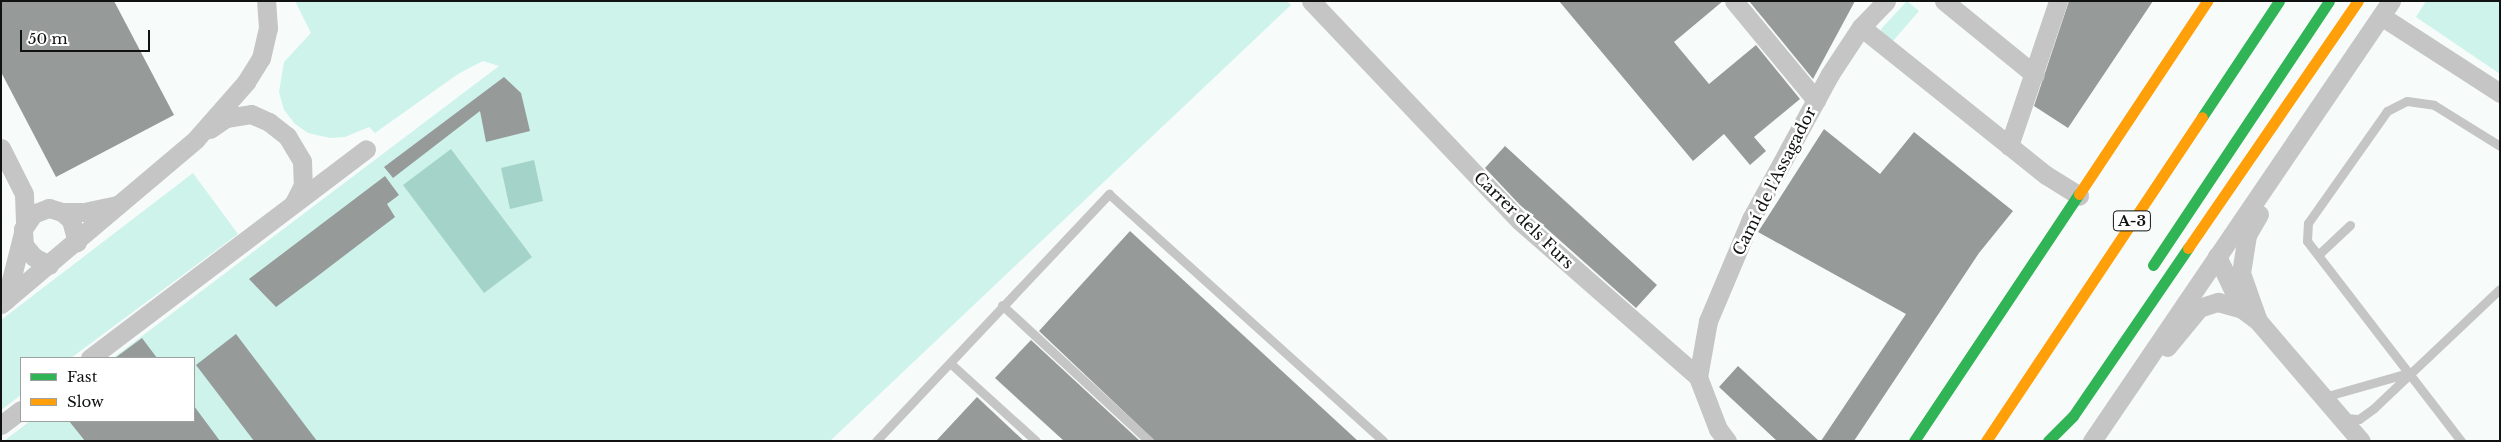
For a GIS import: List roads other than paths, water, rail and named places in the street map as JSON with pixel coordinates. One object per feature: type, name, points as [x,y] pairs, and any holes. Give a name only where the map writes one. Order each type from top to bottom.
[{"type":"main road","points":[[1914,441],[2079,196],[2207,1]]},
{"type":"main road","name":"A-3","points":[[1986,441],[2279,1]]},
{"type":"main road","name":"A-3","points":[[2143,280],[2329,1]]},
{"type":"main road","points":[[2048,441],[2073,416],[2358,1]]},
{"type":"main road","points":[[2040,441],[2052,418]]},
{"type":"street","points":[[196,139],[246,82],[261,58],[268,28],[266,1]]},
{"type":"street","name":"Carrer dels Furs","points":[[1311,1],[1520,221],[1698,377],[1718,429],[1727,441]]},
{"type":"street","points":[[1734,1],[1816,100]]},
{"type":"street","name":"Camí de l'Assagador","points":[[1698,377],[1708,321],[1751,219],[1816,100],[1861,27],[1886,1]]},
{"type":"street","points":[[1944,1],[2035,75]]},
{"type":"street","points":[[2010,146],[2058,1]]},
{"type":"street","points":[[2092,441],[2386,9],[2500,93]]},
{"type":"street","points":[[1861,27],[2010,146],[2079,196]]},
{"type":"street","points":[[2258,322],[2242,273],[2247,235],[2316,112]]},
{"type":"street","points":[[4,302],[122,204],[196,139],[226,118],[251,114],[270,122],[287,136],[302,161],[303,185],[292,206]]},
{"type":"street","points":[[1,148],[24,194],[24,228],[28,252],[49,265]]},
{"type":"street","points":[[91,357],[366,149]]},
{"type":"street","points":[[24,194],[71,220],[77,242]]},
{"type":"street","points":[[4,302],[24,228],[33,214],[56,210],[84,212],[122,204]]},
{"type":"street","points":[[2217,256],[2242,309]]},
{"type":"street","points":[[2125,392],[2177,337],[2199,308],[2218,302],[2242,309],[2258,322],[2361,441]]},
{"type":"street","points":[[1,425],[20,411]]},
{"type":"lane","points":[[2460,441],[2307,241],[2308,223],[2387,112],[2407,102],[2434,104],[2500,146]]},
{"type":"lane","points":[[876,441],[1108,194],[1383,441]]},
{"type":"lane","points":[[2318,255],[2350,225]]},
{"type":"lane","points":[[2341,418],[2358,419],[2366,414],[2500,289]]},
{"type":"lane","points":[[1002,305],[1149,441]]},
{"type":"lane","points":[[950,362],[1036,441]]},
{"type":"lane","points":[[2320,394],[2331,395],[2408,373]]}]
